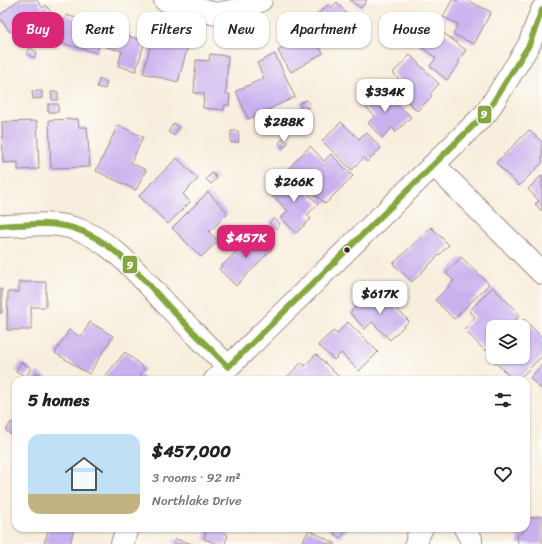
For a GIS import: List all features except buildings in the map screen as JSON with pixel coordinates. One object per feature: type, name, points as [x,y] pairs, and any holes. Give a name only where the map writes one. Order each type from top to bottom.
[{"type":"street","points":[[165,0],[216,14],[246,8],[261,0]]},
{"type":"street","points":[[0,226],[52,224],[73,228],[91,234],[110,248],[207,344],[221,374],[487,112],[529,45],[542,10]]},
{"type":"street","points":[[434,165],[542,273]]},
{"type":"street","points":[[122,544],[126,532]]},
{"type":"street","points":[[416,544],[420,532]]},
{"type":"street","points":[[467,532],[471,539],[471,544]]},
{"type":"transit line","name":"9","points":[[228,367],[487,112],[529,45],[542,10]]},
{"type":"transit line","name":"9","points":[[0,226],[36,224],[64,226],[73,228],[102,241],[126,261],[228,367]]}]
